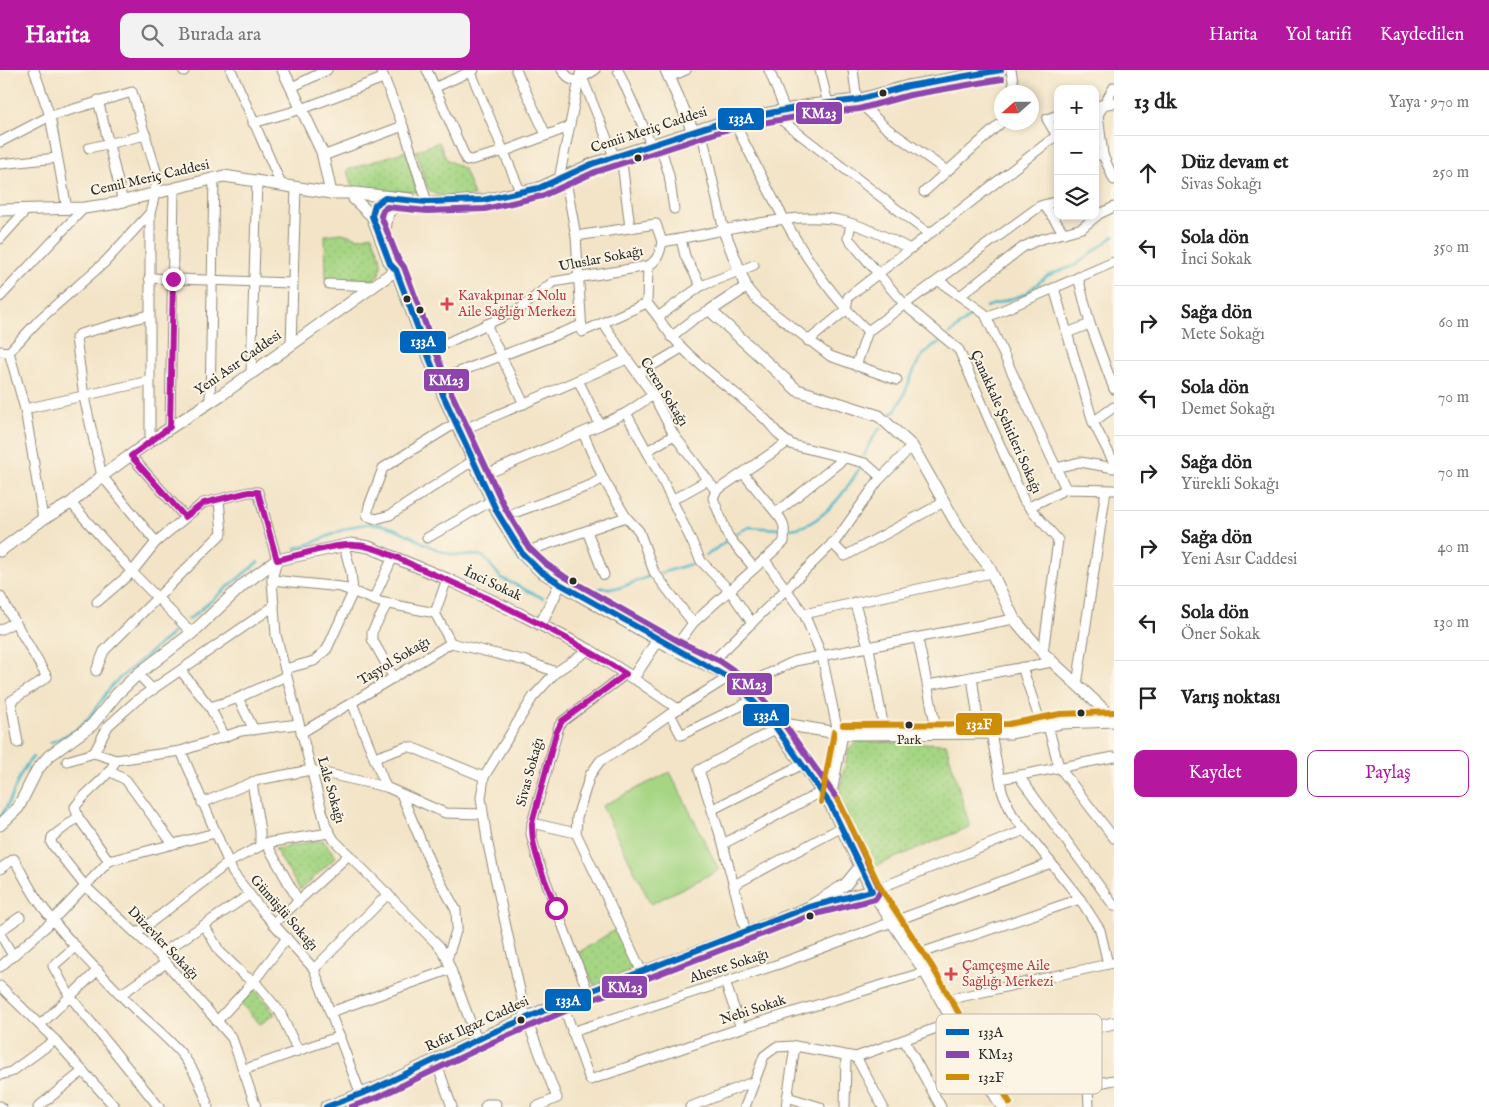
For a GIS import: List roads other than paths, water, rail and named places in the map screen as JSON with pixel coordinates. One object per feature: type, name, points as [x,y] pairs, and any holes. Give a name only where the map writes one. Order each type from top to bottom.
[{"type":"street","points":[[34,70],[50,116],[67,209]]},
{"type":"street","points":[[230,70],[281,184]]},
{"type":"street","points":[[283,70],[323,156],[331,193]]},
{"type":"street","points":[[292,87],[327,70]]},
{"type":"street","points":[[427,70],[467,162],[505,151],[569,127]]},
{"type":"street","points":[[516,70],[546,135]]},
{"type":"street","points":[[562,70],[570,79],[595,70]]},
{"type":"street","points":[[618,70],[669,175],[674,210]]},
{"type":"street","points":[[686,70],[668,74],[697,130],[724,231],[746,287],[758,301],[830,356],[897,380]]},
{"type":"street","points":[[769,70],[785,110]]},
{"type":"street","points":[[820,70],[828,104]]},
{"type":"street","points":[[853,70],[857,100],[885,127],[947,171]]},
{"type":"street","name":"Cemii Meriç Caddesi","points":[[427,202],[484,200],[539,188],[618,155],[733,120],[771,112],[857,100],[908,86],[1001,70]]},
{"type":"street","points":[[1011,70],[1014,85]]},
{"type":"street","points":[[436,87],[472,71],[520,191]]},
{"type":"street","points":[[253,123],[302,109],[382,74],[402,126],[427,202]]},
{"type":"street","points":[[580,76],[569,127],[562,177],[576,236],[582,328]]},
{"type":"street","points":[[580,76],[618,155],[630,228]]},
{"type":"street","points":[[1098,130],[1098,116],[1114,87]]},
{"type":"street","points":[[0,142],[50,116],[98,100],[132,92],[157,174],[155,194],[150,213],[150,441]]},
{"type":"street","points":[[98,100],[123,202]]},
{"type":"street","points":[[771,112],[929,234]]},
{"type":"street","points":[[1054,116],[1047,119],[1054,132]]},
{"type":"street","points":[[733,120],[783,220],[846,310],[868,331]]},
{"type":"street","points":[[323,156],[402,126]]},
{"type":"street","points":[[924,192],[994,129]]},
{"type":"street","points":[[89,148],[146,135]]},
{"type":"street","points":[[808,341],[846,310],[848,297],[1054,139]]},
{"type":"street","points":[[1099,155],[1114,180]]},
{"type":"street","points":[[0,164],[57,158]]},
{"type":"street","name":"Cemil Meriç Caddesi","points":[[0,210],[84,208],[123,202],[214,178],[230,176],[358,197]]},
{"type":"street","points":[[210,402],[214,178]]},
{"type":"street","points":[[251,374],[257,180]]},
{"type":"street","points":[[290,345],[296,187]]},
{"type":"street","points":[[170,427],[174,189]]},
{"type":"street","points":[[358,197],[395,198],[427,202]]},
{"type":"street","points":[[358,197],[374,206],[410,204]]},
{"type":"street","points":[[374,206],[383,198],[395,198]]},
{"type":"street","points":[[384,229],[390,209],[398,205],[427,202]]},
{"type":"street","points":[[856,366],[868,331],[1044,205],[1054,202]]},
{"type":"street","points":[[1044,205],[1064,233]]},
{"type":"street","points":[[374,206],[397,261],[396,270]]},
{"type":"street","points":[[374,206],[390,264],[396,270],[458,427],[482,476],[491,501],[522,553],[540,571],[560,584],[674,649],[729,677],[741,687],[774,725],[830,804],[872,891],[915,955],[949,1014]]},
{"type":"street","points":[[960,296],[1023,248],[1038,240],[1082,228],[1099,214],[1114,207]]},
{"type":"street","points":[[1,296],[84,208]]},
{"type":"street","points":[[0,239],[27,209]]},
{"type":"street","points":[[43,519],[25,409],[5,352],[105,262],[150,213]]},
{"type":"street","name":"Uluslar Sokağı","points":[[427,352],[520,309],[553,282],[648,266],[659,255],[662,242],[783,220],[812,218],[852,224],[879,233],[910,249]]},
{"type":"street","points":[[576,236],[656,224],[662,242]]},
{"type":"street","name":"Çanakkale Şehitleri Sokağı","points":[[852,224],[848,238],[877,274],[905,305],[959,350],[1024,501],[1058,540],[1043,653]]},
{"type":"street","points":[[681,239],[685,256],[701,286]]},
{"type":"street","points":[[986,317],[1114,262]]},
{"type":"street","points":[[658,317],[701,286],[754,265]]},
{"type":"street","points":[[648,266],[647,303],[671,337],[766,419],[783,440],[865,463],[881,478]]},
{"type":"street","name":"Yeni Asır Caddesi","points":[[0,549],[43,519],[72,503],[102,476],[150,441],[251,374],[396,270]]},
{"type":"street","points":[[1078,277],[1090,324],[1114,389]]},
{"type":"street","points":[[149,278],[292,283]]},
{"type":"street","points":[[940,281],[986,317],[1066,489]]},
{"type":"street","points":[[328,284],[372,286]]},
{"type":"street","points":[[671,337],[694,319],[746,287]]},
{"type":"street","points":[[1054,288],[1092,422],[1114,463]]},
{"type":"street","points":[[438,380],[502,354],[603,323],[647,303]]},
{"type":"street","points":[[711,310],[797,390],[879,416],[912,446],[944,502],[992,573],[1014,619],[1043,653],[1114,720]]},
{"type":"street","points":[[149,316],[78,335],[76,342],[84,398],[102,476],[156,542]]},
{"type":"street","points":[[603,323],[628,359]]},
{"type":"street","points":[[486,324],[502,354],[524,404]]},
{"type":"street","points":[[1067,333],[1090,324]]},
{"type":"street","points":[[638,374],[682,348]]},
{"type":"street","name":"Ceren Sokağı","points":[[474,460],[390,515],[376,519],[367,516],[383,468],[458,427],[524,404],[628,359],[652,395],[674,435],[716,491]]},
{"type":"street","points":[[578,380],[600,426]]},
{"type":"street","points":[[25,409],[84,398],[149,381]]},
{"type":"street","points":[[482,476],[600,426],[626,413],[652,395]]},
{"type":"street","points":[[1092,422],[1114,407]]},
{"type":"street","points":[[626,413],[702,561],[730,592],[752,623]]},
{"type":"street","points":[[583,433],[603,478],[626,517],[639,531],[654,572],[693,623]]},
{"type":"street","points":[[647,451],[674,435]]},
{"type":"street","points":[[754,568],[728,536],[713,498],[716,491],[788,442]]},
{"type":"street","points":[[709,666],[832,543],[881,478],[912,446]]},
{"type":"street","points":[[131,456],[185,517]]},
{"type":"street","points":[[776,513],[845,458]]},
{"type":"street","points":[[1056,468],[1080,462],[1114,468]]},
{"type":"street","points":[[674,649],[693,623],[784,542],[785,529],[782,518],[742,474]]},
{"type":"street","points":[[500,518],[591,485],[603,478]]},
{"type":"street","points":[[672,500],[708,480]]},
{"type":"street","points":[[1029,507],[1066,489],[1110,490],[1078,685]]},
{"type":"street","points":[[0,825],[18,808],[37,770],[49,756],[92,725],[117,694],[138,674],[192,633],[244,584],[277,560],[258,492],[249,492],[204,503],[156,542],[132,572],[97,602]]},
{"type":"street","points":[[96,671],[104,650],[222,533],[219,500]]},
{"type":"street","points":[[427,538],[491,501]]},
{"type":"street","points":[[832,543],[846,556],[944,502]]},
{"type":"street","points":[[72,503],[132,572],[192,633]]},
{"type":"street","points":[[522,553],[626,517]]},
{"type":"street","points":[[587,531],[604,575]]},
{"type":"street","points":[[210,707],[238,698],[286,672],[314,661],[327,649],[353,592],[351,572],[344,546]]},
{"type":"street","name":"İnci Sokak","points":[[277,560],[344,546],[363,546],[393,557],[447,579],[541,624],[589,650],[630,676],[674,711]]},
{"type":"street","points":[[373,600],[393,557]]},
{"type":"street","points":[[764,559],[804,614],[822,656],[840,734],[830,804]]},
{"type":"street","name":"Lale Sokağı","points":[[277,560],[272,580],[276,636],[329,833],[440,946],[451,969],[477,1040]]},
{"type":"street","points":[[804,614],[992,573]]},
{"type":"street","points":[[447,579],[435,613],[451,643]]},
{"type":"street","points":[[272,580],[328,585],[387,604],[435,613]]},
{"type":"street","points":[[541,624],[560,584]]},
{"type":"street","points":[[0,596],[47,677],[11,701],[18,743]]},
{"type":"street","points":[[854,602],[869,648],[885,734]]},
{"type":"street","points":[[387,604],[372,632],[372,639],[394,678]]},
{"type":"street","points":[[94,753],[108,726],[137,700],[181,672],[274,606]]},
{"type":"street","points":[[741,687],[795,661],[918,639],[1014,619]]},
{"type":"street","points":[[0,630],[15,622]]},
{"type":"street","points":[[918,639],[937,733]]},
{"type":"street","name":"Sivas Sokağı","points":[[588,992],[537,858],[531,834],[532,823],[562,721],[630,676],[658,640]]},
{"type":"street","name":"Taşyol Sokağı","points":[[300,729],[352,703],[451,643],[526,661],[556,672]]},
{"type":"street","points":[[535,1106],[557,1098],[526,1018],[481,798],[484,777],[533,698],[556,672],[589,650]]},
{"type":"street","points":[[928,685],[1052,662]]},
{"type":"street","points":[[1022,667],[1059,767],[1114,838]]},
{"type":"street","points":[[181,672],[210,707],[225,737]]},
{"type":"street","points":[[138,674],[153,690]]},
{"type":"street","points":[[942,1001],[1111,964],[1100,930],[1080,899],[1012,814],[986,733],[972,676]]},
{"type":"street","points":[[642,972],[576,833],[577,817],[595,766],[674,711],[729,677]]},
{"type":"street","points":[[238,698],[254,730]]},
{"type":"street","points":[[674,711],[681,735],[753,700]]},
{"type":"street","points":[[352,703],[386,788]]},
{"type":"street","points":[[746,933],[713,809],[699,770],[774,725],[840,734],[1010,733],[1061,723],[1114,720]]},
{"type":"street","points":[[67,761],[94,753],[116,760],[181,751],[254,730],[300,729]]},
{"type":"street","points":[[374,758],[411,747],[484,777]]},
{"type":"street","name":"Gümüşlü Sokağı","points":[[181,751],[232,874],[273,924],[314,968],[361,1094]]},
{"type":"street","points":[[1000,779],[1114,757]]},
{"type":"street","points":[[109,861],[78,817],[75,807],[81,798],[111,772],[116,760]]},
{"type":"street","points":[[713,809],[803,764]]},
{"type":"street","points":[[202,803],[252,782],[311,770],[386,788],[445,813],[483,814]]},
{"type":"street","points":[[111,772],[126,780],[173,844]]},
{"type":"street","points":[[1018,775],[1114,906]]},
{"type":"street","points":[[252,782],[263,845],[298,900]]},
{"type":"street","points":[[723,844],[821,792]]},
{"type":"street","points":[[402,796],[431,865],[456,910],[457,928],[447,959]]},
{"type":"street","name":"Düzevler Sokağı","points":[[78,817],[52,837],[51,843],[85,886],[166,963],[232,1038],[256,1107]]},
{"type":"street","points":[[532,823],[576,833]]},
{"type":"street","points":[[734,885],[842,827]]},
{"type":"street","points":[[872,891],[1025,830]]},
{"type":"street","points":[[0,967],[12,954],[52,920],[109,861],[215,833]]},
{"type":"street","points":[[136,934],[228,863],[263,845],[329,833]]},
{"type":"street","points":[[273,924],[349,855]]},
{"type":"street","points":[[0,869],[14,859],[52,920],[120,995],[180,1050],[202,1083],[208,1107]]},
{"type":"street","name":"Aheste Sokağı","points":[[572,1032],[725,982],[893,923],[1051,863]]},
{"type":"street","name":"Rıfat Ilgaz Caddesi","points":[[809,907],[846,884],[860,867]]},
{"type":"street","name":"Rıfat Ilgaz Caddesi","points":[[326,1107],[361,1094],[562,1002],[746,933],[809,907],[872,891]]},
{"type":"street","points":[[314,968],[388,894]]},
{"type":"street","points":[[159,956],[249,895]]},
{"type":"street","points":[[915,955],[1080,899]]},
{"type":"street","points":[[12,954],[0,933],[20,916]]},
{"type":"street","points":[[204,925],[220,952],[245,976],[254,981],[280,1012],[298,1051]]},
{"type":"street","points":[[217,1021],[254,981],[287,938]]},
{"type":"street","points":[[76,946],[53,966],[69,995],[159,1107]]},
{"type":"street","points":[[120,995],[166,963]]},
{"type":"street","points":[[331,1012],[451,969]]},
{"type":"street","points":[[40,1025],[69,995],[98,970]]},
{"type":"street","name":"Nebi Sokak","points":[[572,1032],[590,1080],[741,1028],[925,972]]},
{"type":"street","points":[[725,982],[741,1028]]},
{"type":"street","points":[[0,986],[55,1040],[112,1106]]},
{"type":"street","points":[[562,1002],[572,1032]]},
{"type":"street","points":[[744,1107],[768,1050],[784,1045],[856,1057],[936,1028]]},
{"type":"street","points":[[243,1070],[340,1036]]},
{"type":"street","points":[[0,1075],[11,1072],[55,1040]]},
{"type":"street","points":[[904,1040],[941,1107]]},
{"type":"street","points":[[786,1107],[795,1046]]},
{"type":"street","points":[[844,1107],[846,1056]]},
{"type":"street","points":[[856,1057],[883,1107]]},
{"type":"street","points":[[435,1059],[451,1107]]},
{"type":"street","points":[[38,1107],[83,1071]]},
{"type":"street","points":[[690,1107],[755,1081]]},
{"type":"street","points":[[995,1094],[1002,1107]]},
{"type":"street","points":[[1088,1094],[1089,1107]]},
{"type":"street","points":[[787,1097],[820,1107]]},
{"type":"street","points":[[485,1107],[487,1104],[496,1104]]},
{"type":"waterway","points":[[986,307],[1025,294],[1047,276],[1076,265],[1114,236]]},
{"type":"waterway","points":[[950,334],[974,313]]},
{"type":"waterway","points":[[890,417],[898,407],[912,374],[923,355],[943,341]]},
{"type":"waterway","points":[[864,456],[870,442],[881,427]]},
{"type":"waterway","points":[[791,529],[813,521],[832,506],[860,467]]},
{"type":"waterway","points":[[296,548],[350,527],[379,524],[400,531],[440,551],[450,554],[484,557],[501,578],[543,598]]},
{"type":"waterway","points":[[735,534],[749,527],[779,529]]},
{"type":"waterway","points":[[706,556],[726,541]]},
{"type":"waterway","points":[[188,620],[258,562]]},
{"type":"waterway","points":[[661,573],[698,562]]},
{"type":"waterway","points":[[593,591],[602,588],[619,588],[650,576]]},
{"type":"waterway","points":[[50,743],[76,730],[87,720],[113,684],[174,632]]},
{"type":"waterway","points":[[0,818],[23,771],[33,757]]},
{"type":"place","name":"Kavakpınar 2 Nolu Aile Sağlığı Merkezi","points":[[447,304]]},
{"type":"place","name":"Park","points":[[909,725]]},
{"type":"place","name":"Çamçeşme Aile Sağlığı Merkezi","points":[[951,974]]}]
